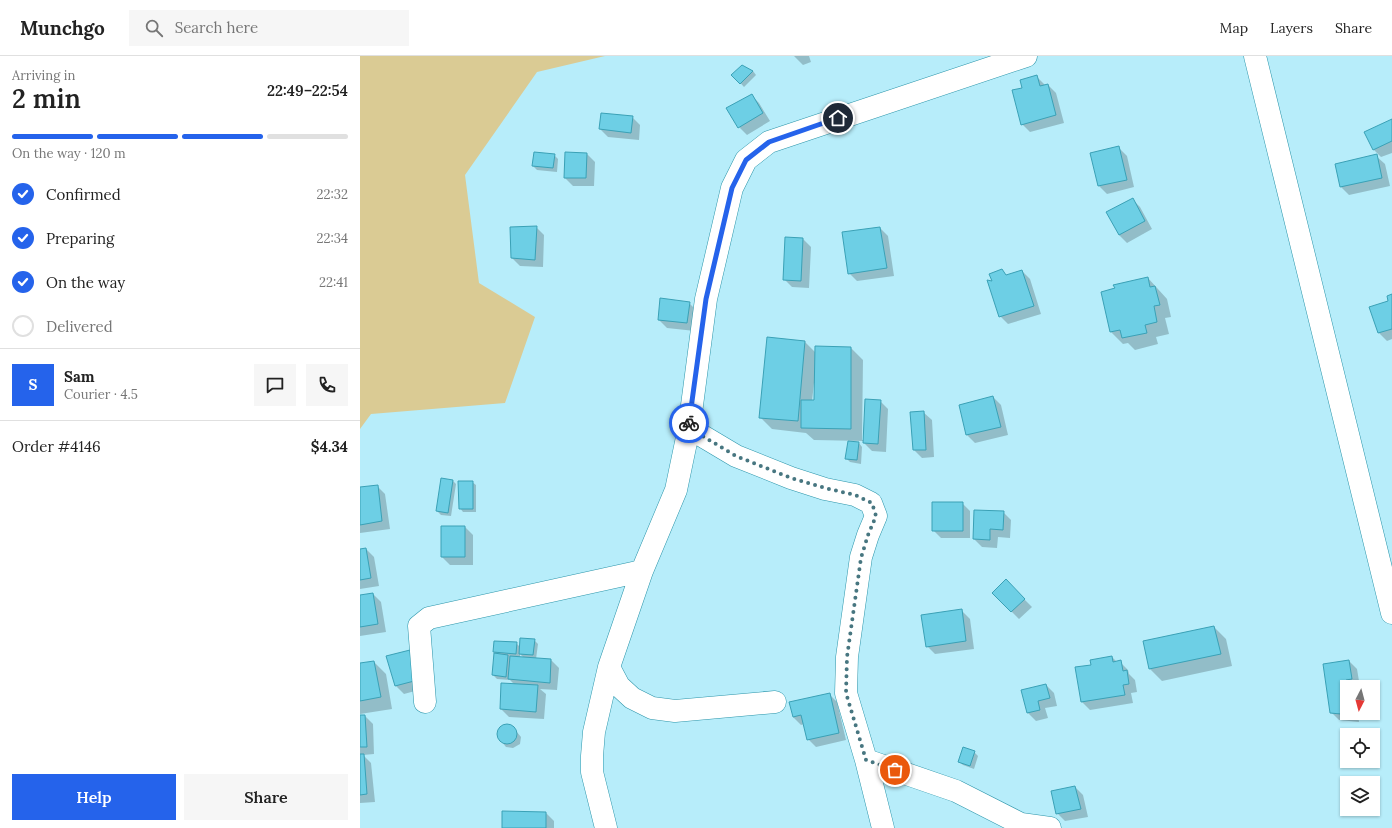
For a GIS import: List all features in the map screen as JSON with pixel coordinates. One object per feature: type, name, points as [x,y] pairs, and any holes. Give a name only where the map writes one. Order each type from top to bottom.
[{"type":"street","points":[[606,828],[592,772],[594,732],[609,667],[642,571],[676,490],[689,428],[706,299],[732,188],[746,160],[769,142],[1026,56]]},
{"type":"street","points":[[1255,56],[1392,613]]},
{"type":"street","points":[[689,428],[743,459],[791,478],[855,495],[872,503],[876,516],[861,558],[847,657],[846,693],[866,760],[883,828]]},
{"type":"street","points":[[425,702],[419,626],[429,618],[642,571]]},
{"type":"street","points":[[609,667],[619,686],[632,698],[652,708],[675,711],[775,702]]},
{"type":"street","points":[[866,760],[956,791],[1021,824],[1050,828]]},
{"type":"shaded area","points":[[360,56],[605,56],[537,72],[465,175],[479,283],[535,317],[505,403],[371,414],[360,429]]},
{"type":"building","points":[[742,65],[753,71],[740,84],[731,75]]},
{"type":"building","points":[[1037,75],[1040,86],[1048,84],[1056,115],[1021,125],[1012,90],[1022,88],[1020,80]]},
{"type":"building","points":[[752,94],[763,113],[738,128],[726,108]]},
{"type":"building","points":[[601,113],[633,116],[631,133],[599,129]]},
{"type":"building","points":[[1392,119],[1392,141],[1373,150],[1364,132]]},
{"type":"building","points":[[1119,146],[1127,180],[1098,186],[1090,153]]},
{"type":"building","points":[[534,152],[555,154],[553,168],[532,166]]},
{"type":"building","points":[[565,152],[587,153],[586,178],[564,178]]},
{"type":"building","points":[[1377,154],[1382,178],[1340,187],[1335,164]]},
{"type":"building","points":[[1133,198],[1145,221],[1119,235],[1106,212]]},
{"type":"building","points":[[537,226],[535,260],[511,258],[510,227]]},
{"type":"building","points":[[880,227],[887,268],[848,274],[842,232]]},
{"type":"building","points":[[785,237],[803,238],[801,281],[783,280]]},
{"type":"building","points":[[1002,269],[1006,275],[1022,270],[1034,306],[999,317],[987,280],[992,281],[989,274]]},
{"type":"building","points":[[1148,277],[1150,287],[1155,286],[1160,305],[1154,306],[1157,322],[1145,325],[1147,333],[1122,338],[1120,330],[1110,332],[1101,292],[1115,288],[1113,285]]},
{"type":"building","points":[[1392,294],[1392,329],[1378,333],[1369,307],[1388,301],[1387,296]]},
{"type":"building","points":[[660,298],[690,302],[687,323],[658,320]]},
{"type":"building","points":[[767,337],[805,341],[798,421],[759,418]]},
{"type":"building","points":[[815,346],[851,347],[851,429],[801,428],[801,400],[814,400]]},
{"type":"building","points":[[993,396],[1001,427],[966,435],[959,405]]},
{"type":"building","points":[[865,399],[881,400],[878,444],[863,443]]},
{"type":"building","points":[[924,411],[926,450],[913,450],[910,412]]},
{"type":"building","points":[[848,441],[859,442],[857,460],[845,459]]},
{"type":"building","points":[[441,478],[453,480],[448,513],[436,511]]},
{"type":"building","points":[[458,481],[473,481],[473,509],[459,509]]},
{"type":"building","points":[[378,485],[382,521],[360,525],[360,487]]},
{"type":"building","points":[[932,502],[963,502],[963,531],[932,531]]},
{"type":"building","points":[[974,510],[1004,511],[1003,530],[990,529],[990,540],[973,539]]},
{"type":"building","points":[[441,526],[465,526],[465,557],[441,557]]},
{"type":"building","points":[[366,548],[371,578],[360,580],[360,549]]},
{"type":"building","points":[[1006,579],[1025,599],[1011,612],[992,593]]},
{"type":"building","points":[[373,593],[378,624],[360,627],[360,595]]},
{"type":"building","points":[[962,609],[966,641],[926,647],[921,615]]},
{"type":"building","points":[[1214,626],[1221,654],[1149,669],[1143,641]]},
{"type":"building","points":[[520,638],[535,639],[533,655],[519,654]]},
{"type":"building","points":[[494,641],[517,642],[516,654],[493,652]]},
{"type":"building","points":[[410,650],[418,680],[395,686],[386,656]]},
{"type":"building","points":[[494,653],[508,655],[506,677],[492,675]]},
{"type":"building","points":[[510,656],[551,659],[550,683],[508,679]]},
{"type":"building","points":[[1112,656],[1113,662],[1121,660],[1123,671],[1127,670],[1129,684],[1123,685],[1125,695],[1081,702],[1075,667],[1091,665],[1090,660]]},
{"type":"building","points":[[1349,660],[1352,679],[1340,680],[1340,714],[1330,713],[1323,664]]},
{"type":"building","points":[[374,661],[381,697],[360,701],[360,663]]},
{"type":"building","points":[[501,683],[538,685],[536,712],[500,709]]},
{"type":"building","points":[[1046,684],[1050,698],[1038,701],[1040,710],[1027,713],[1021,690]]},
{"type":"building","points":[[830,693],[839,733],[807,740],[801,715],[793,717],[789,702]]},
{"type":"building","points":[[360,715],[365,715],[367,747],[360,747]]},
{"type":"building","points":[[507,724],[514,727],[517,734],[514,741],[507,744],[500,741],[497,734],[500,727]]},
{"type":"building","points":[[963,747],[975,751],[970,766],[958,762]]},
{"type":"building","points":[[360,754],[364,754],[367,794],[360,795]]},
{"type":"building","points":[[1075,786],[1081,809],[1056,814],[1051,791]]},
{"type":"building","points":[[502,811],[546,812],[546,828],[502,828]]},
{"type":"way so far","points":[[689,423],[689,428],[736,456],[791,478],[855,495],[872,503],[876,516],[861,558],[847,657],[846,693],[866,760],[895,770]]},
{"type":"route","points":[[689,423],[706,299],[732,188],[746,160],[769,142],[838,118]]}]
